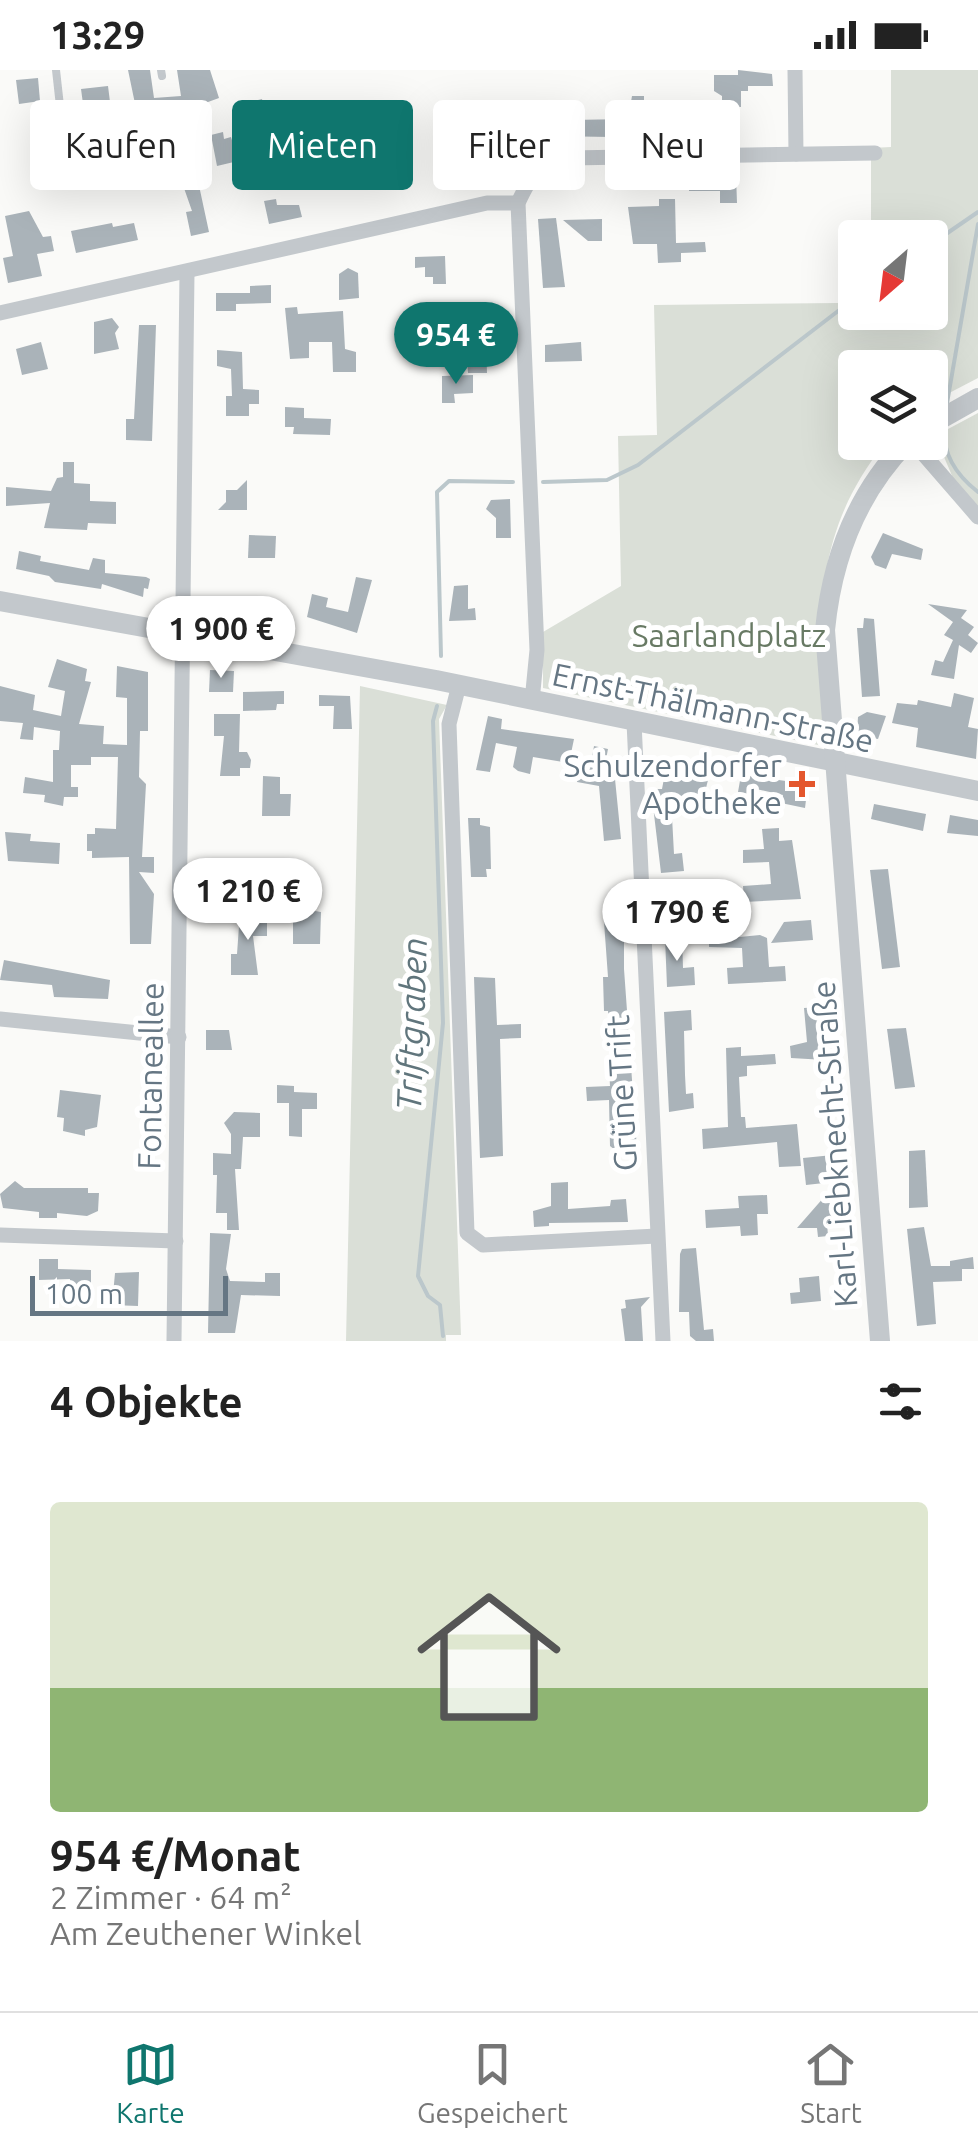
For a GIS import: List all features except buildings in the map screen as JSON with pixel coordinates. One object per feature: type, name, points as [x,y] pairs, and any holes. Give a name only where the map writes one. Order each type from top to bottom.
[{"type":"street","points":[[795,70],[796,154]]},
{"type":"street","points":[[532,701],[536,650],[518,203],[532,175],[554,160],[874,153]]},
{"type":"street","points":[[0,313],[486,203],[518,203]]},
{"type":"street","name":"Fontaneallee","points":[[174,1341],[187,272]]},
{"type":"street","points":[[948,415],[970,402]]},
{"type":"street","name":"Karl-Liebknecht-Straße","points":[[880,1341],[825,630],[836,566],[862,502],[896,460]]},
{"type":"street","points":[[926,460],[978,517]]},
{"type":"street","name":"Ernst-Thälmann-Straße","points":[[0,601],[436,680],[978,791]]},
{"type":"street","points":[[459,685],[449,724],[468,1233],[483,1245],[657,1236]]},
{"type":"street","name":"Grüne Trift","points":[[634,722],[663,1341]]},
{"type":"street","points":[[0,1019],[179,1037]]},
{"type":"street","points":[[0,1236],[176,1240]]},
{"type":"lane","points":[[56,70],[59,100]]},
{"type":"green space","name":"Saarlandplatz","points":[[891,70],[978,70],[978,378],[948,394],[948,350],[838,350],[838,460],[873,460],[842,515],[830,551],[824,588],[821,625],[828,747],[543,688],[543,632],[621,586],[618,436],[657,435],[654,305],[838,303],[838,330],[948,330],[948,220],[871,220],[871,148],[891,147]]},
{"type":"green space","points":[[978,413],[978,507],[953,478],[945,460],[948,429]]},
{"type":"green space","points":[[360,686],[447,705],[439,719],[461,1335],[446,1335],[446,1341],[346,1341]]},
{"type":"waterway","name":"Triftgraben","points":[[948,233],[978,212]]},
{"type":"waterway","points":[[948,397],[978,224]]},
{"type":"waterway","name":"Triftgraben","points":[[543,482],[607,480],[638,465],[838,311]]},
{"type":"waterway","points":[[948,452],[963,478],[978,492]]},
{"type":"waterway","name":"Triftgraben","points":[[441,656],[437,492],[449,481],[513,482]]},
{"type":"waterway","name":"Triftgraben","points":[[437,706],[433,721],[443,1023],[418,1276],[428,1296],[440,1305],[443,1336]]},
{"type":"place","name":"Schulzendorfer Apotheke","points":[[802,784]]}]
